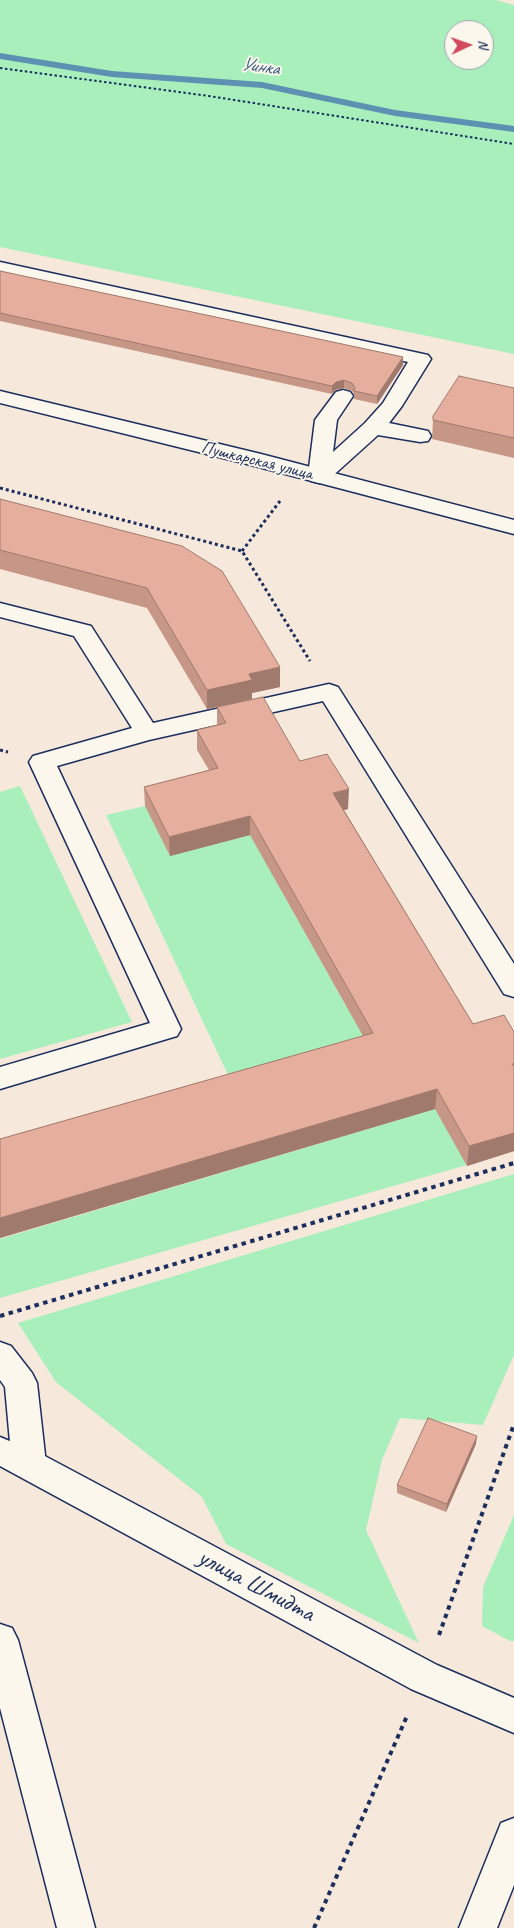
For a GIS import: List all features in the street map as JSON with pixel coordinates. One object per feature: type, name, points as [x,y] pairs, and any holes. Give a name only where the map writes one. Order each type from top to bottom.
[{"type":"street","points":[[0,268],[421,359],[391,406],[372,428],[319,476]]},
{"type":"street","points":[[319,476],[326,420],[343,396]]},
{"type":"street","name":"Пушкарская улица","points":[[0,397],[319,476],[514,527]]},
{"type":"street","points":[[372,428],[388,429],[420,436]]},
{"type":"street","points":[[0,610],[83,631],[147,732]]},
{"type":"street","points":[[0,1078],[167,1029],[42,762],[147,732],[329,692],[514,987]]},
{"type":"street","points":[[0,1355],[21,1383],[14,1457]]},
{"type":"street","name":"улица Шмидта","points":[[14,1457],[424,1677],[514,1716]]},
{"type":"street","points":[[0,1640],[76,1928]]},
{"type":"street","points":[[478,1928],[514,1836]]},
{"type":"path","points":[[0,68],[209,96],[514,144]]},
{"type":"path","points":[[0,488],[242,551],[329,692]]},
{"type":"path","points":[[242,551],[280,502]]},
{"type":"path","points":[[0,1316],[514,1163]]},
{"type":"green space","points":[[0,0],[496,0],[514,5],[514,354],[0,247]]},
{"type":"green space","points":[[20,786],[132,1022],[0,1059],[0,792]]},
{"type":"green space","points":[[145,806],[263,832],[276,881],[346,1006],[381,1050],[236,1092],[106,815]]},
{"type":"green space","points":[[435,1109],[467,1165],[0,1298],[0,1239]]},
{"type":"green space","points":[[514,1174],[514,1355],[483,1425],[400,1418],[382,1460],[366,1530],[419,1643],[226,1544],[202,1497],[56,1382],[18,1323]]},
{"type":"green space","points":[[514,1515],[514,1641],[510,1641],[482,1626],[483,1587]]},
{"type":"building","points":[[0,271],[403,357],[377,396],[354,391],[355,388],[352,383],[344,380],[336,382],[332,386],[0,313]]},
{"type":"building","points":[[459,376],[514,388],[514,438],[433,420],[433,416]]},
{"type":"building","points":[[0,499],[182,546],[222,571],[280,667],[249,674],[252,680],[207,690],[147,588],[0,550]]},
{"type":"building","points":[[263,697],[300,761],[327,754],[349,789],[333,793],[473,1024],[504,1015],[514,1032],[514,1064],[512,1064],[514,1067],[514,1133],[469,1146],[437,1089],[0,1218],[0,1139],[373,1033],[250,816],[169,837],[144,787],[218,768],[197,730],[226,723],[217,707]]},
{"type":"building","points":[[428,1418],[477,1436],[447,1504],[397,1485]]},
{"type":"waterway","name":"Уинка","points":[[0,56],[112,74],[262,85],[395,113],[514,129]]}]
